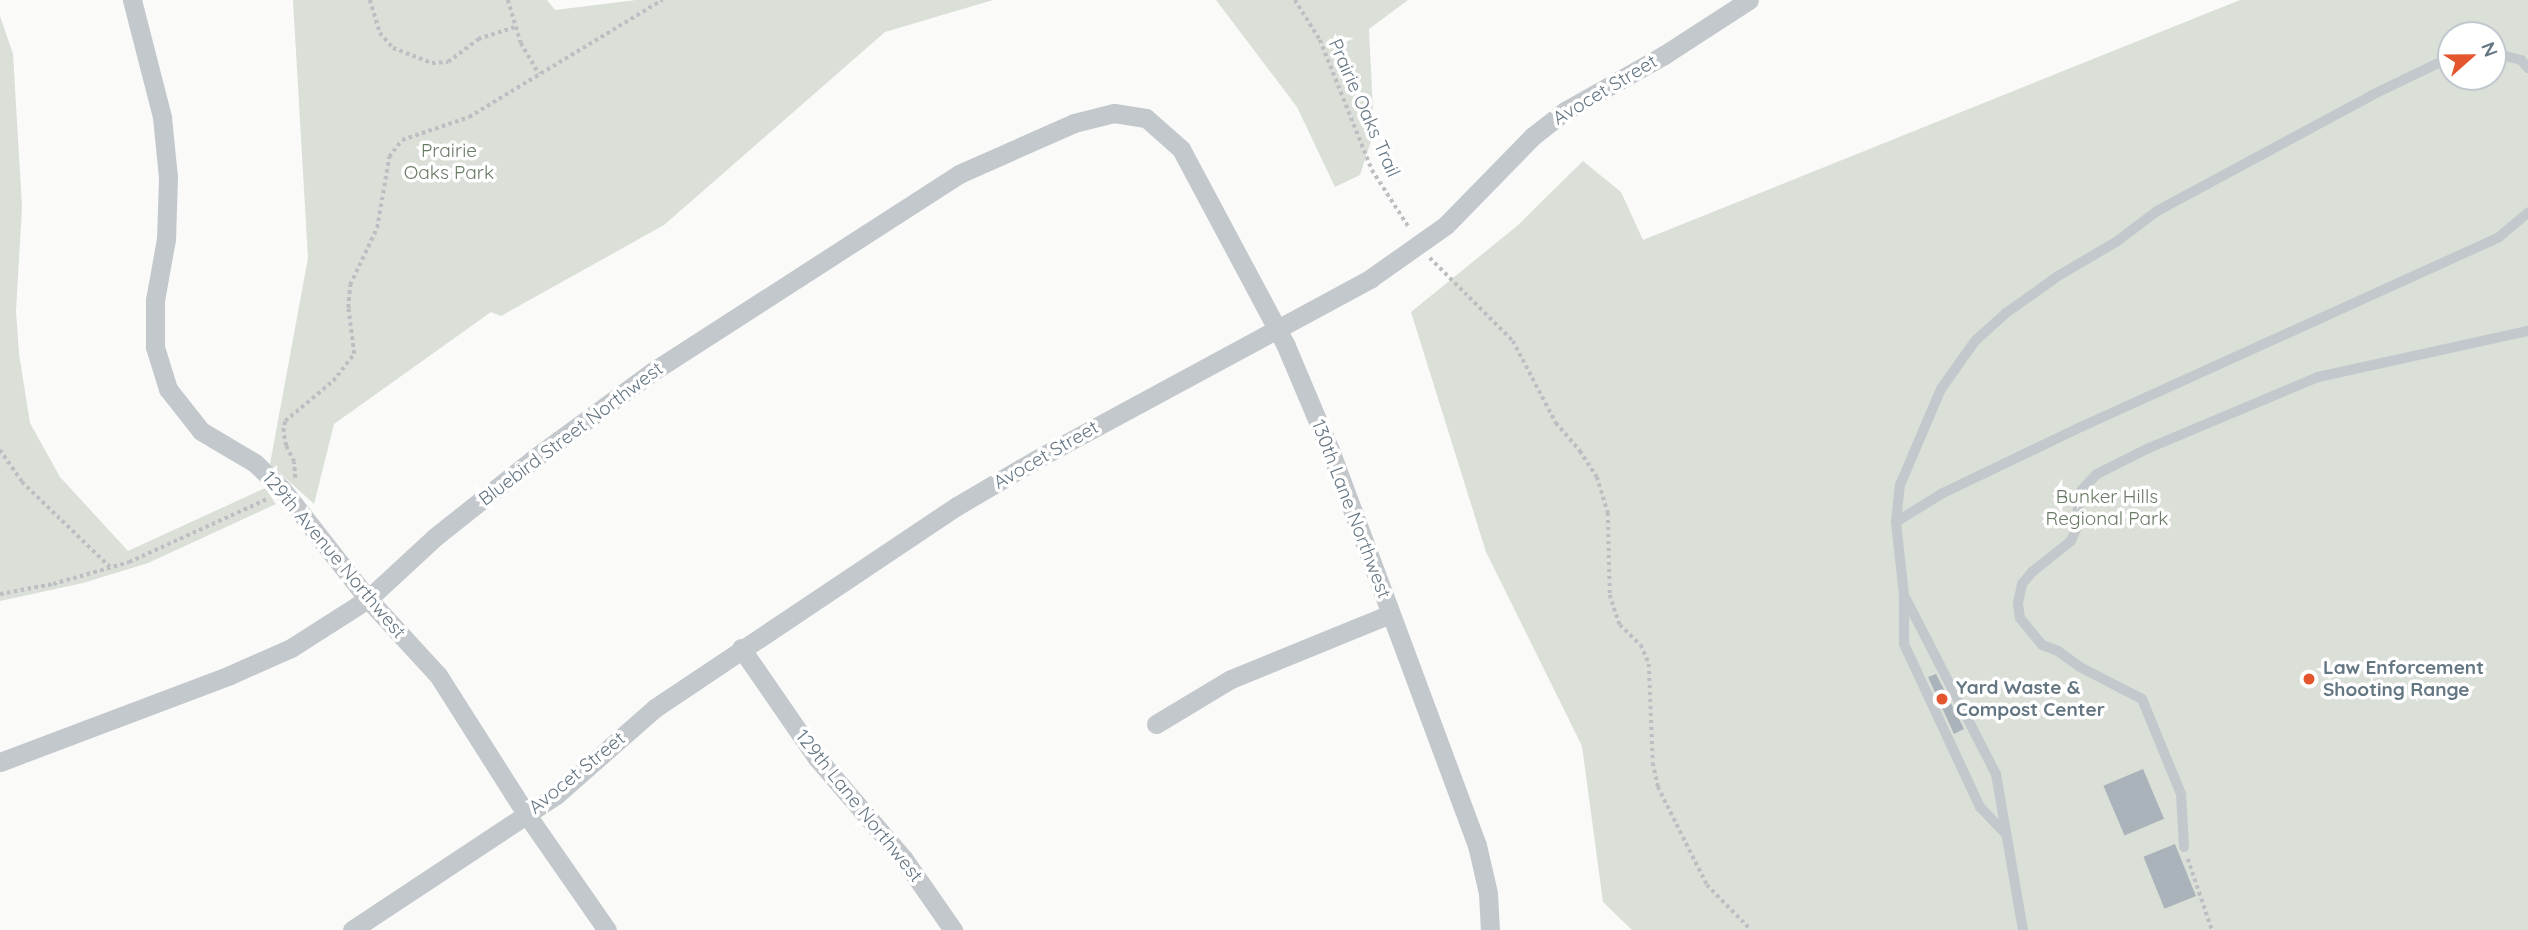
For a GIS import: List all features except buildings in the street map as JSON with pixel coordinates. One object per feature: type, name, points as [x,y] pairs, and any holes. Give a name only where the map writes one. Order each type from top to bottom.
[{"type":"street","name":"129th Avenue Northwest","points":[[132,0],[162,117],[168,177],[166,239],[155,300],[155,346],[169,389],[201,431],[255,463],[282,489],[368,599],[438,675],[527,815],[607,930]]},
{"type":"street","name":"Avocet Street","points":[[352,930],[556,795],[655,708],[957,506],[1276,327],[1371,278],[1446,225],[1533,136],[1564,111],[1664,55],[1749,0]]},
{"type":"street","name":"Bluebird Street Northwest","points":[[0,762],[279,653],[368,599],[435,537],[532,460],[652,372],[959,174],[1074,123],[1114,113],[1146,118]]},
{"type":"street","name":"130th Lane Northwest","points":[[1146,118],[1181,149],[1276,327],[1309,397],[1476,845],[1488,893],[1490,930]]},
{"type":"street","points":[[1156,724],[1231,679],[1390,614]]},
{"type":"street","name":"129th Lane Northwest","points":[[741,648],[817,758],[903,858],[953,930]]},
{"type":"lane","points":[[2507,56],[2521,60],[2528,68]]},
{"type":"lane","points":[[2005,833],[1980,807],[1904,644],[1904,595],[1896,523],[1900,485],[1941,389],[1975,341],[2006,313],[2058,276],[2116,242],[2157,211],[2372,94],[2437,64]]},
{"type":"lane","points":[[1896,523],[1943,493],[2060,437],[2499,237],[2528,213]]},
{"type":"lane","points":[[2184,847],[2181,794],[2142,699],[2080,667],[2058,651],[2042,645],[2020,618],[2018,603],[2022,584],[2032,572],[2071,541],[2076,529],[2079,494],[2097,474],[2149,448],[2318,377],[2528,331]]},
{"type":"lane","points":[[1904,595],[1996,774],[2023,930]]},
{"type":"path","points":[[370,0],[380,33],[393,48],[432,63],[448,62],[478,39],[514,27]]},
{"type":"path","points":[[508,0],[514,27],[539,74]]},
{"type":"path","points":[[0,594],[53,584],[129,562],[274,497],[296,477],[294,462],[286,446],[285,421],[333,381],[354,354],[348,309],[350,285],[377,228],[390,156],[402,140],[469,117],[662,0]]},
{"type":"path","name":"Prairie Oaks Trail","points":[[1296,0],[1320,40],[1372,170],[1409,228]]},
{"type":"path","points":[[1432,260],[1513,341],[1556,422],[1597,477],[1608,513],[1610,595],[1620,625],[1641,645],[1649,664],[1653,763],[1658,787],[1707,885],[1751,930]]},
{"type":"path","points":[[0,450],[22,482],[110,567]]},
{"type":"path","points":[[2184,847],[2212,930]]},
{"type":"green space","name":"Prairie Oaks Park","points":[[293,0],[547,0],[555,10],[636,0],[993,0],[885,32],[664,225],[501,316],[491,312],[334,424],[314,504],[270,464],[308,258]]},
{"type":"green space","points":[[1216,0],[1408,0],[1369,29],[1374,132],[1360,175],[1335,187],[1297,107]]},
{"type":"green space","name":"Bunker Hills Regional Park","points":[[2240,0],[2528,0],[2528,930],[1632,930],[1603,902],[1582,746],[1486,552],[1411,312],[1517,226],[1583,161],[1621,192],[1643,240]]},
{"type":"green space","points":[[0,16],[13,54],[22,207],[16,311],[19,354],[30,423],[60,477],[128,551],[265,488],[276,504],[148,563],[83,583],[0,601]]},
{"type":"place","name":"Law Enforcement Shooting Range","points":[[2309,679]]},
{"type":"place","name":"Yard Waste & Compost Center","points":[[1942,699]]}]
